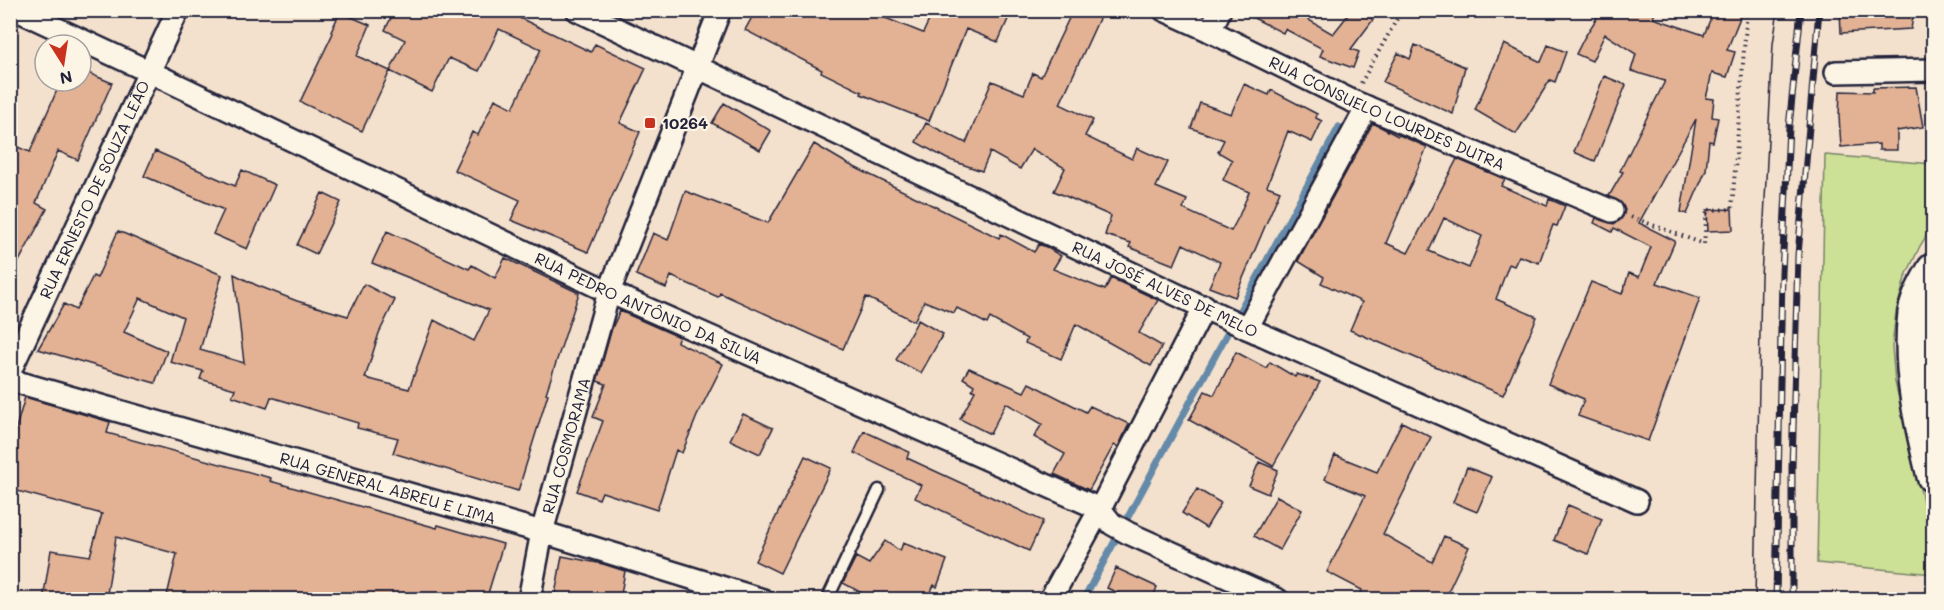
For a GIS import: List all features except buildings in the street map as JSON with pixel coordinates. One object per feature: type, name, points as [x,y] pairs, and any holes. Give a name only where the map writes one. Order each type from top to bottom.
[{"type":"highway","points":[[1934,270],[1921,294],[1916,312],[1913,375],[1934,476]]},
{"type":"street","name":"RUA PEDRO ANTÔNIO DA SILVA","points":[[17,10],[609,292],[1114,522],[1277,599]]},
{"type":"street","name":"RUA ERNESTO DE SOUZA LEÃO","points":[[10,370],[178,10]]},
{"type":"street","name":"RUA JOSÉ ALVES DE MELO","points":[[577,10],[1228,318],[1637,501]]},
{"type":"street","name":"RUA COSMORAMA","points":[[529,600],[542,532],[609,292],[720,10]]},
{"type":"street","name":"RUA CONSUELO LOURDES DUTRA","points":[[1164,10],[1359,104],[1612,211]]},
{"type":"street","points":[[1210,31],[1220,10]]},
{"type":"street","points":[[1836,72],[1934,70]]},
{"type":"street","points":[[1050,600],[1114,522],[1228,318],[1359,104]]},
{"type":"street","name":"RUA GENERAL ABREU E LIMA","points":[[10,380],[542,532],[763,600]]},
{"type":"lane","points":[[828,600],[879,490]]},
{"type":"path","points":[[1359,104],[1402,10]]},
{"type":"path","points":[[1612,211],[1704,244],[1707,210],[1732,209],[1747,10]]},
{"type":"green space","points":[[1825,155],[1933,164],[1933,225],[1905,278],[1896,312],[1892,347],[1895,382],[1933,544],[1933,574],[1817,563]]},
{"type":"waterway","points":[[1083,600],[1339,127]]},
{"type":"tram line","points":[[1755,600],[1761,277],[1773,44],[1778,10]]},
{"type":"railway","points":[[1776,600],[1782,273],[1789,127],[1801,10]]},
{"type":"railway","points":[[1792,600],[1792,466],[1798,255],[1819,10]]},
{"type":"place","name":"10264","points":[[650,123]]}]
